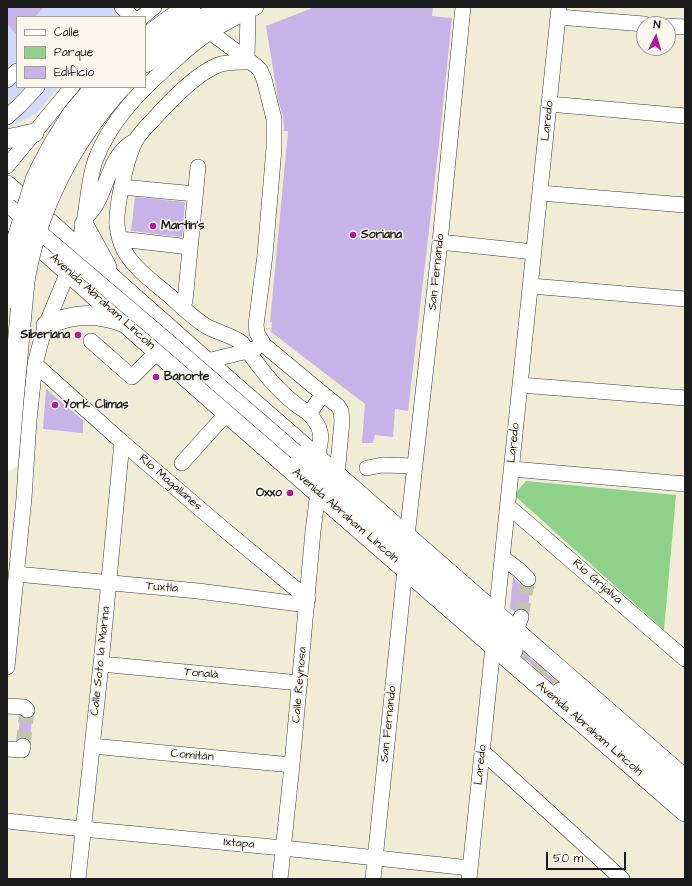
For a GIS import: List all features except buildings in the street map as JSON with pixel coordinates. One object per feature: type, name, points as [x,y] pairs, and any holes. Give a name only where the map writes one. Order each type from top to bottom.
[{"type":"highway","points":[[146,38],[172,18],[190,7]]},
{"type":"highway","points":[[146,61],[192,27],[211,15],[244,8]]},
{"type":"highway","points":[[7,298],[16,241],[36,180],[54,143],[73,114],[95,88]]},
{"type":"highway","points":[[8,466],[24,281],[32,243],[46,202],[63,167],[93,120],[119,88]]},
{"type":"main road","points":[[7,139],[34,133]]},
{"type":"main road","points":[[7,185],[407,536],[495,629],[518,636],[685,779]]},
{"type":"main road","name":"Avenida Abraham Lincoln","points":[[7,217],[175,368],[405,569],[495,629],[685,812]]},
{"type":"main road","points":[[85,221],[115,280]]},
{"type":"main road","points":[[46,325],[74,316],[87,315],[110,318],[127,324]]},
{"type":"main road","points":[[157,352],[167,350],[171,347],[173,344],[174,332]]},
{"type":"main road","points":[[175,368],[179,360],[186,354],[192,353],[203,358]]},
{"type":"street","points":[[122,7],[131,16]]},
{"type":"street","points":[[143,16],[154,7]]},
{"type":"street","name":"San Fernando","points":[[407,536],[440,242],[464,7]]},
{"type":"street","points":[[146,87],[158,74],[184,52],[244,8],[249,61]]},
{"type":"street","points":[[559,12],[636,23]]},
{"type":"street","name":"Laredo","points":[[470,874],[559,12]]},
{"type":"street","points":[[210,32],[260,70],[264,79],[274,119],[274,148],[265,255],[256,325],[257,332],[264,345],[338,406],[341,411],[342,421],[338,475]]},
{"type":"street","points":[[249,61],[219,64],[204,72],[165,106],[142,132],[136,140],[128,160],[117,215],[117,226],[125,252],[132,262],[188,312],[205,325],[242,343],[265,374],[278,388],[312,417],[320,429],[321,434],[321,442],[317,457]]},
{"type":"street","points":[[7,80],[16,72]]},
{"type":"street","points":[[7,117],[36,88]]},
{"type":"street","points":[[7,166],[71,88]]},
{"type":"street","points":[[7,667],[24,498],[29,420],[35,364],[46,325],[78,247],[85,221],[89,186],[95,162],[110,130],[145,88]]},
{"type":"street","points":[[549,104],[685,116]]},
{"type":"street","points":[[85,221],[98,202],[117,157],[128,145],[136,140]]},
{"type":"street","points":[[185,301],[198,167]]},
{"type":"street","points":[[122,187],[196,194]]},
{"type":"street","points":[[540,193],[685,206]]},
{"type":"street","points":[[7,205],[169,342],[294,455]]},
{"type":"street","points":[[7,212],[174,358],[294,455],[431,570],[495,629]]},
{"type":"street","points":[[120,239],[190,247]]},
{"type":"street","points":[[440,242],[534,252]]},
{"type":"street","points":[[531,286],[685,299]]},
{"type":"street","points":[[91,341],[132,378],[157,352]]},
{"type":"street","points":[[203,358],[248,351],[264,345]]},
{"type":"street","name":"Río Magallanes","points":[[35,364],[122,442],[307,602]]},
{"type":"street","points":[[520,385],[685,398]]},
{"type":"street","points":[[307,412],[316,404],[323,394]]},
{"type":"street","points":[[182,463],[227,413]]},
{"type":"street","name":"Calle Soto la Marina","points":[[78,879],[101,664],[122,442]]},
{"type":"street","points":[[367,468],[382,465],[415,466]]},
{"type":"street","points":[[512,469],[685,484]]},
{"type":"street","name":"Calle Reynosa","points":[[280,879],[318,492]]},
{"type":"street","name":"Río Grijalva","points":[[508,506],[685,659]]},
{"type":"street","points":[[503,558],[528,579]]},
{"type":"street","name":"San Fernando","points":[[373,879],[405,569]]},
{"type":"street","name":"Tuxtla","points":[[16,574],[307,602]]},
{"type":"street","name":"Tonalá","points":[[101,664],[300,683]]},
{"type":"street","points":[[685,792],[563,687],[685,799]]},
{"type":"street","points":[[7,706],[24,707],[27,710]]},
{"type":"street","points":[[7,749],[22,750],[24,746]]},
{"type":"street","name":"Comitán","points":[[92,746],[292,765]]},
{"type":"street","points":[[482,752],[622,879]]},
{"type":"street","name":"Ixtapa","points":[[7,821],[83,830],[375,858],[470,874]]},
{"type":"shaded area","points":[[7,7],[132,7],[123,16],[16,16],[16,88],[57,88],[37,113],[14,125],[7,126]]},
{"type":"green space","points":[[526,481],[676,495],[664,630],[514,495]]},
{"type":"tunnel","points":[[521,617],[528,579]]},
{"type":"tunnel","points":[[515,651],[560,690]]},
{"type":"tunnel","points":[[23,746],[27,710]]},
{"type":"place","name":"Martin's","points":[[153,226]]},
{"type":"place","name":"Soriana","points":[[353,235]]},
{"type":"place","name":"Siberiana","points":[[78,335]]},
{"type":"place","name":"Banorte","points":[[156,377]]},
{"type":"place","name":"York Climas","points":[[55,405]]},
{"type":"place","name":"Oxxo","points":[[290,493]]}]
